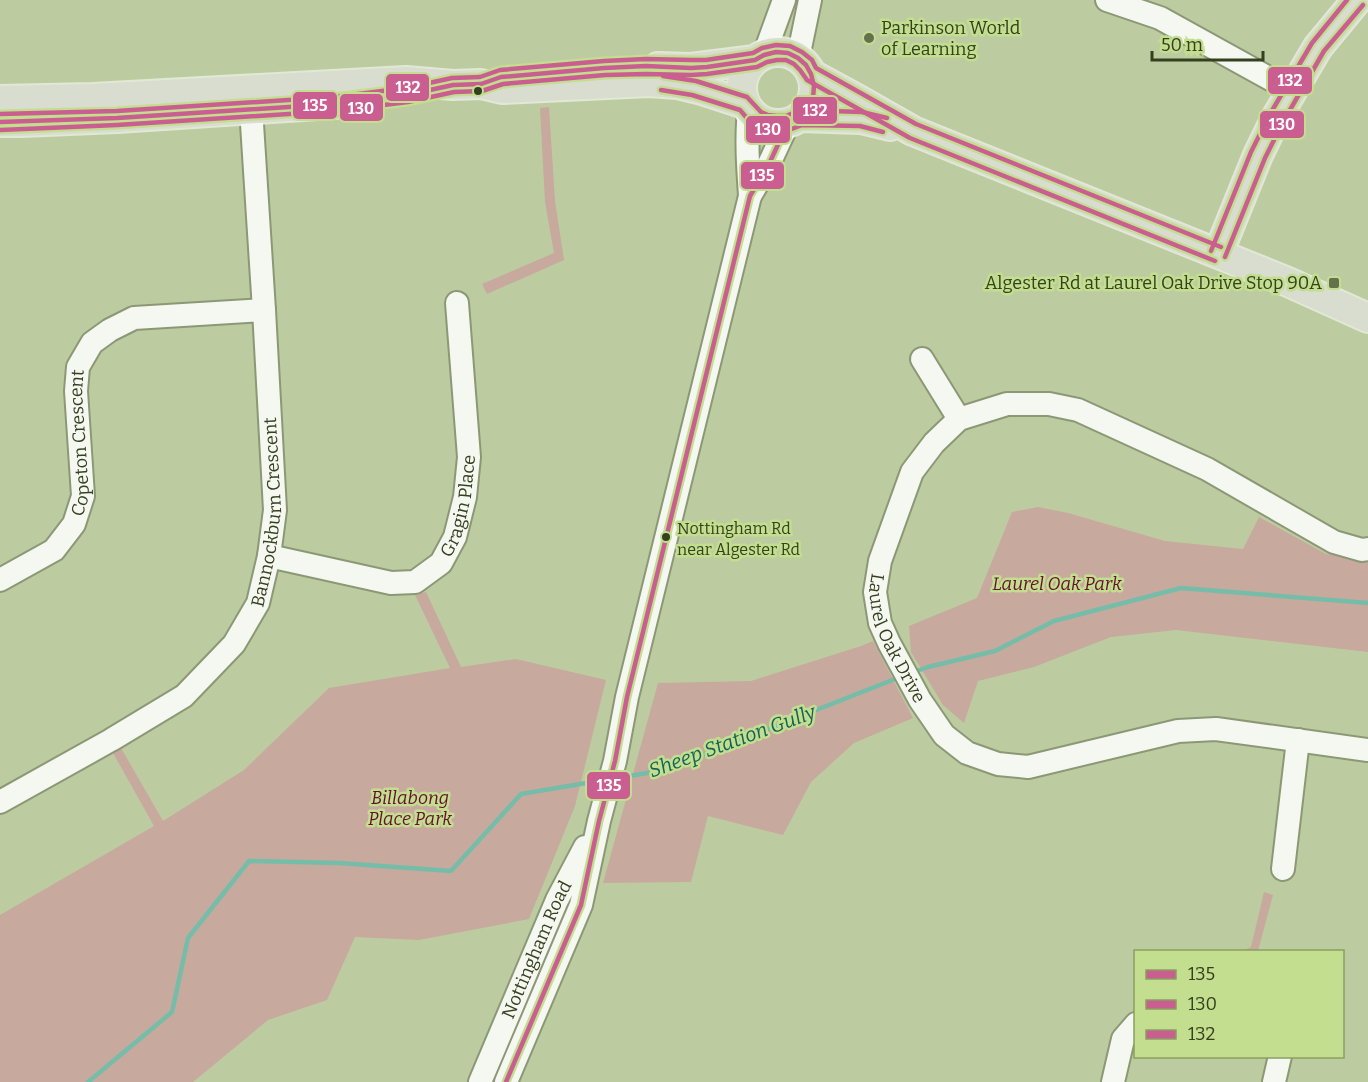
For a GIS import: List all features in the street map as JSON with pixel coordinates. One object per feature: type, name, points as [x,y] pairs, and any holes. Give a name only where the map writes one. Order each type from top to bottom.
[{"type":"main road","points":[[1218,254],[1258,155],[1276,118],[1318,47],[1357,0]]},
{"type":"main road","points":[[481,84],[501,77],[604,68],[646,66],[691,68],[760,57],[776,52],[788,53],[857,99],[913,131],[1296,285],[1368,318]]},
{"type":"main road","points":[[760,57],[747,69],[742,81],[742,93],[747,107],[757,118],[766,123],[777,124],[794,120],[861,119],[913,131]]},
{"type":"main road","points":[[794,120],[808,108],[813,98],[814,86],[805,66]]},
{"type":"main road","points":[[0,100],[250,99],[335,104],[407,95],[453,85],[481,84],[502,88],[649,82],[677,84],[702,90],[747,107]]},
{"type":"main road","points":[[0,122],[22,122],[250,99]]},
{"type":"street","points":[[760,57],[784,0]]},
{"type":"street","points":[[805,66],[810,0]]},
{"type":"street","points":[[1107,0],[1163,9],[1292,91]]},
{"type":"street","name":"Bannockburn Crescent","points":[[0,802],[184,696],[234,644],[258,603],[269,556],[275,510],[250,99]]},
{"type":"street","name":"Nottingham Road","points":[[747,107],[750,196]]},
{"type":"street","name":"Nottingham Road","points":[[506,1082],[581,905],[615,761],[627,697],[750,196],[794,120]]},
{"type":"street","name":"Gragin Place","points":[[269,556],[391,583],[415,582],[441,562],[455,537],[465,497],[469,457],[458,303]]},
{"type":"street","name":"Copeton Crescent","points":[[0,580],[54,550],[74,525],[83,496],[76,391],[78,367],[92,343],[110,330],[134,318],[264,310]]},
{"type":"street","points":[[922,359],[958,418],[1007,405],[1049,404],[1078,410],[1207,469],[1334,542],[1362,550],[1368,549]]},
{"type":"street","name":"Laurel Oak Drive","points":[[958,418],[934,443],[912,472],[880,561],[875,592],[880,623],[920,700],[944,735],[967,753],[998,764],[1028,767],[1178,731],[1216,729],[1368,750]]},
{"type":"street","points":[[1283,869],[1298,740]]},
{"type":"street","name":"Nottingham Road","points":[[480,1082],[557,900],[599,821]]},
{"type":"street","points":[[1113,1082],[1123,1039],[1134,1026]]},
{"type":"street","points":[[1274,1082],[1280,1058]]},
{"type":"green space","points":[[549,107],[555,201],[564,260],[487,294],[482,284],[554,253],[545,202],[540,108]]},
{"type":"green space","name":"Laurel Oak Park","points":[[1038,507],[1068,513],[1165,541],[1243,549],[1259,517],[1326,554],[1368,559],[1368,652],[1176,630],[1111,637],[1034,667],[978,681],[964,723],[943,705],[911,652],[909,626],[977,598],[1012,512]]},
{"type":"green space","name":"Billabong Place Park","points":[[426,592],[461,667],[516,659],[606,680],[575,806],[529,919],[419,940],[355,937],[327,1000],[268,1020],[193,1082],[0,1082],[0,915],[154,826],[113,753],[121,748],[163,821],[244,770],[329,688],[450,668],[415,595]]},
{"type":"green space","points":[[873,641],[913,718],[854,743],[811,782],[783,835],[708,816],[691,882],[603,883],[658,683],[751,681]]},
{"type":"green space","points":[[1264,892],[1273,895],[1258,950],[1245,950],[1251,947]]},
{"type":"waterway","name":"Sheep Station Gully","points":[[914,672],[995,651],[1054,621],[1181,588],[1368,603]]},
{"type":"waterway","name":"Sheep Station Gully","points":[[618,778],[664,770],[900,677]]},
{"type":"waterway","name":"Sheep Station Gully","points":[[88,1082],[172,1012],[188,938],[249,861],[339,863],[451,871],[521,794],[604,780]]},
{"type":"transit line","name":"132","points":[[1211,251],[1251,152],[1270,114],[1312,43],[1347,0]]},
{"type":"transit line","name":"130","points":[[1225,257],[1265,158],[1283,122],[1324,51],[1363,5]]},
{"type":"transit line","name":"132","points":[[0,114],[117,111],[334,97],[406,88],[452,78],[480,77],[500,70],[604,61],[706,60],[753,53],[776,45],[790,46],[812,60],[816,68],[916,124],[1221,247]]},
{"type":"transit line","name":"135","points":[[0,122],[117,118],[335,104],[407,95],[453,85],[481,84],[501,77],[604,68],[707,67],[755,60],[776,52],[788,53],[798,58],[811,74],[814,86],[813,98],[800,117],[788,123],[769,164],[750,196],[627,697],[615,761],[581,905],[506,1082]]},
{"type":"transit line","name":"130","points":[[0,130],[335,111],[408,102],[454,92],[482,91],[503,84],[605,75],[707,74],[757,67],[767,62],[786,60],[794,64],[807,80],[910,138],[1215,261]]},
{"type":"transit line","name":"132","points":[[663,76],[696,81],[747,97],[761,112],[768,115],[786,116],[800,110],[862,112],[887,118]]},
{"type":"transit line","name":"130","points":[[661,90],[692,95],[740,110],[752,124],[765,129],[789,130],[802,125],[860,126],[883,132]]},
{"type":"place","name":"Parkinson World of Learning","points":[[869,38]]},
{"type":"place","name":"Algester Rd at Laurel Oak Drive Stop 90A","points":[[1334,283]]},
{"type":"place","name":"Nottingham Rd near Algester Rd","points":[[666,537]]}]
